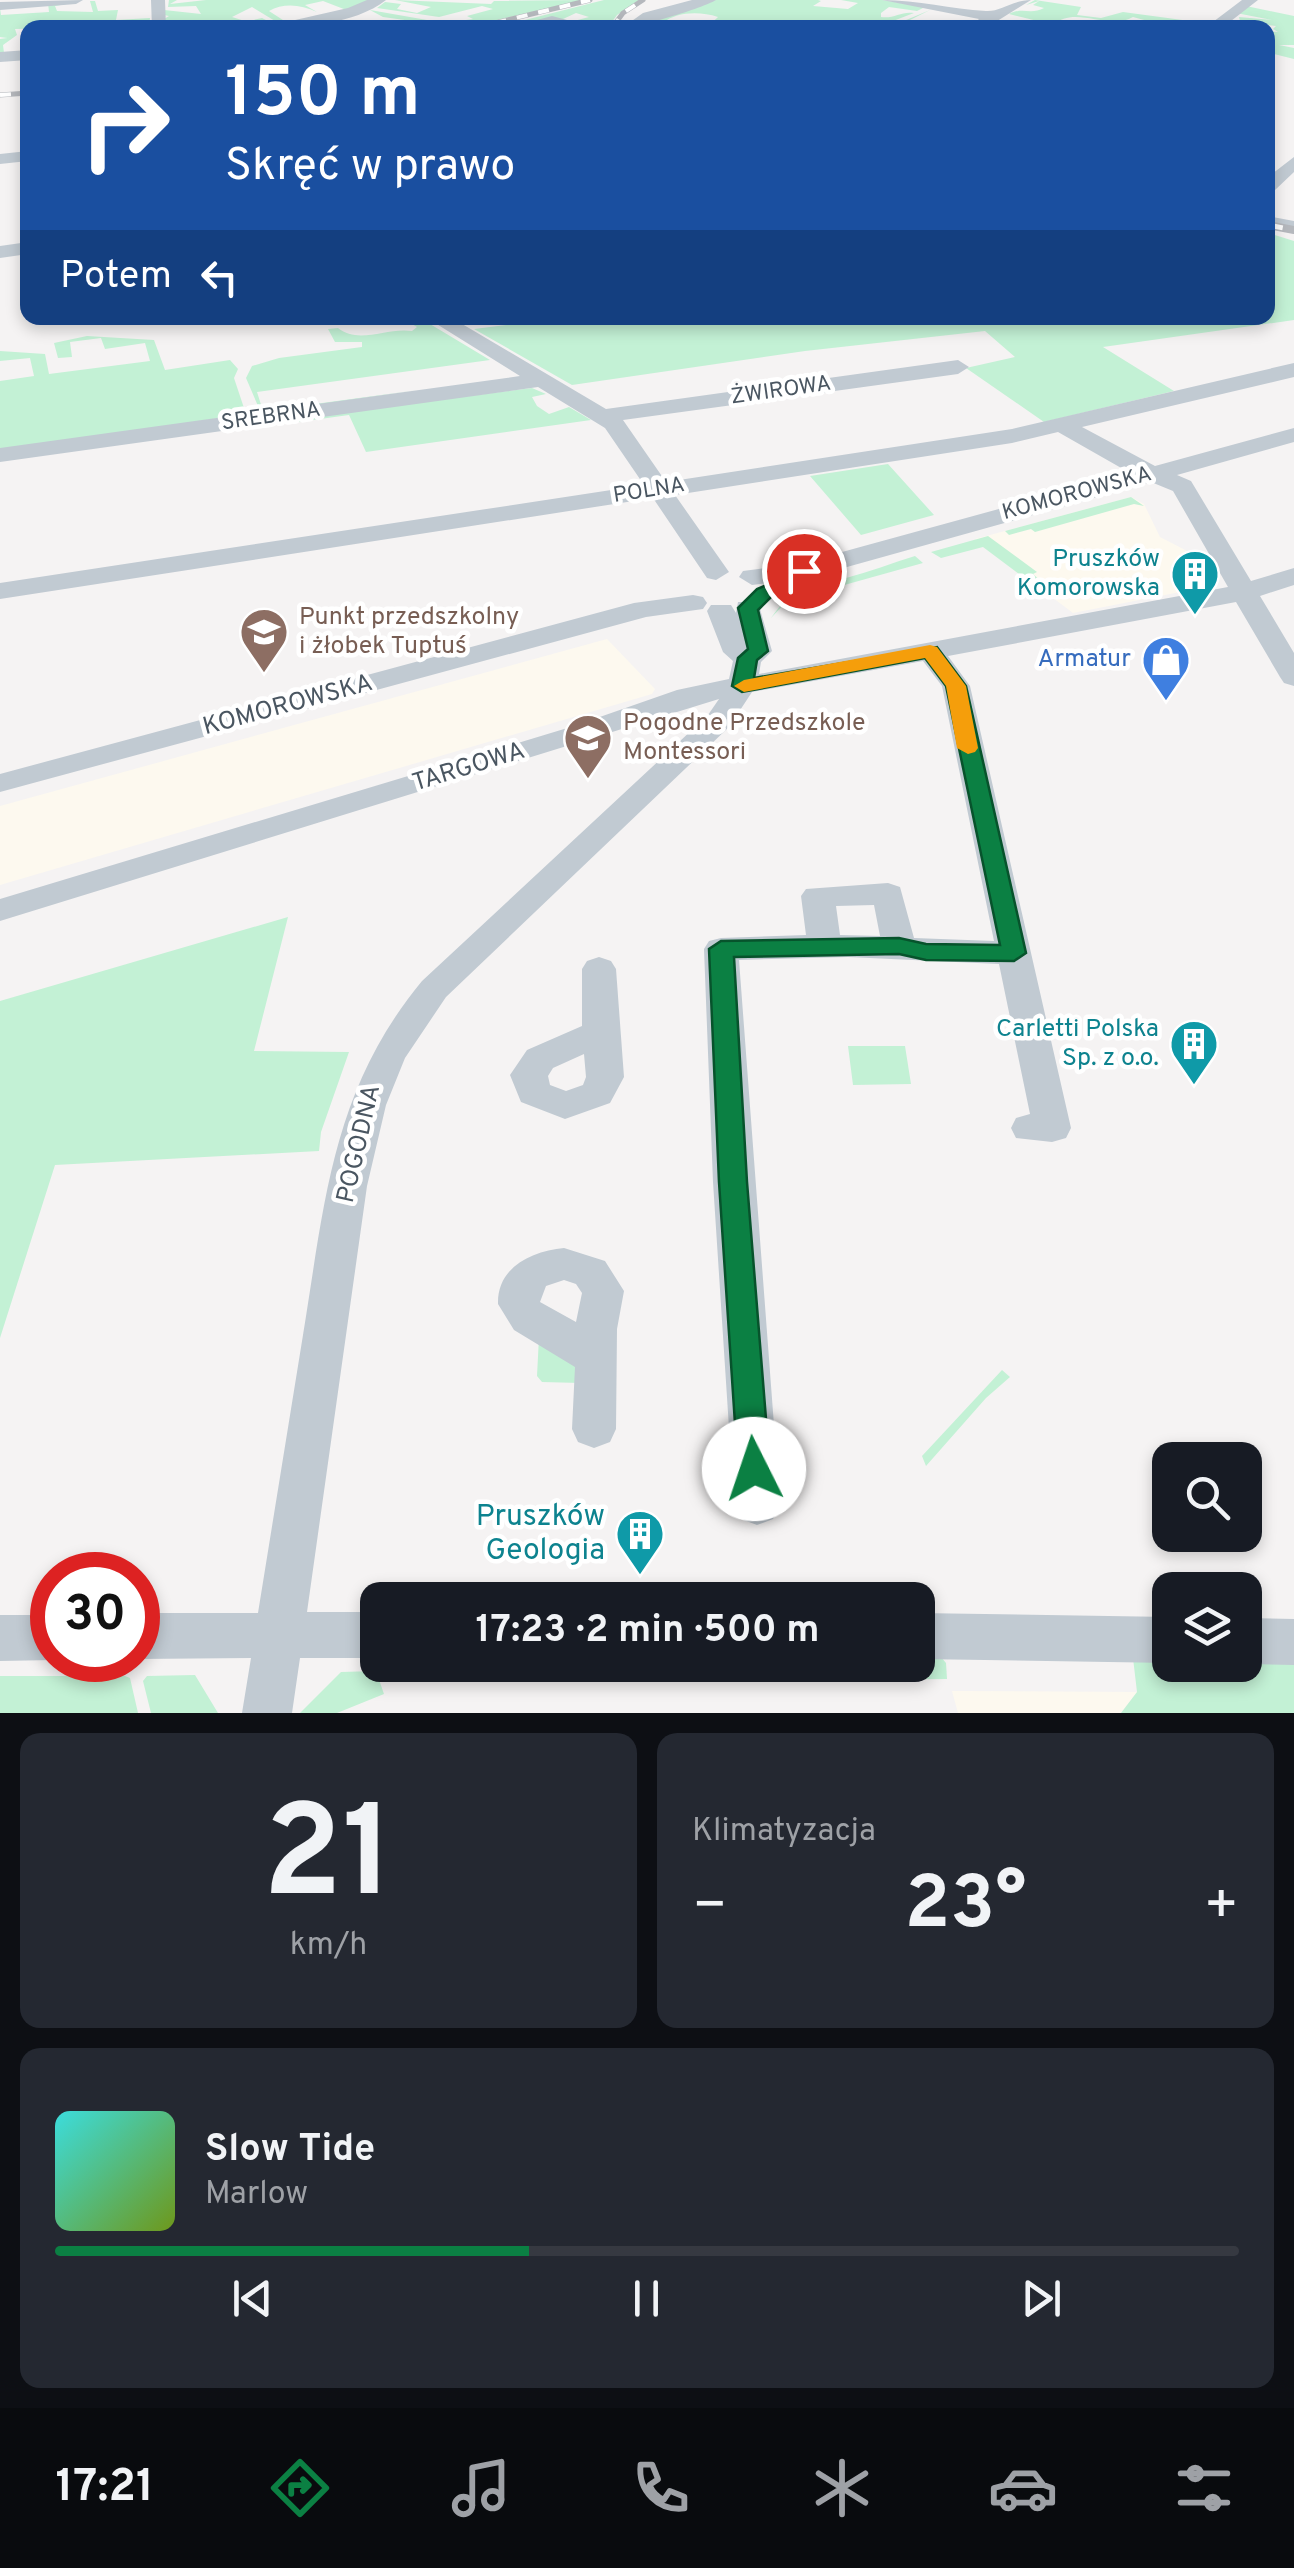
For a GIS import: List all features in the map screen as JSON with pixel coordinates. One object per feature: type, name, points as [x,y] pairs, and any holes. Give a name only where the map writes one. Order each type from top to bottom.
[{"type":"street","points":[[0,6],[76,0]]},
{"type":"street","points":[[646,20],[709,0]]},
{"type":"street","points":[[889,0],[994,17]]},
{"type":"street","points":[[989,20],[1024,0]]},
{"type":"street","points":[[1223,20],[1250,0]]},
{"type":"street","points":[[302,20],[373,4]]},
{"type":"street","points":[[1275,181],[1294,162]]},
{"type":"street","points":[[450,325],[605,416],[620,430],[736,598],[737,652],[745,672]]},
{"type":"street","name":"ŻWIROWA","points":[[605,416],[958,366]]},
{"type":"street","name":"POLNA","points":[[0,590],[1012,436],[1294,370]]},
{"type":"street","name":"SREBRNA","points":[[0,455],[542,380]]},
{"type":"street","points":[[1063,425],[1182,486],[1294,677]]},
{"type":"street","name":"KOMOROWSKA","points":[[0,783],[630,613],[736,598],[802,577],[804,571],[1294,434]]},
{"type":"street","points":[[716,572],[688,584],[686,594],[736,598]]},
{"type":"street","name":"TARGOWA","points":[[0,910],[568,738],[745,672],[930,651],[1245,592],[1294,576]]},
{"type":"street","points":[[930,651],[956,686],[1052,1128],[1030,1128]]},
{"type":"street","name":"POGODNA","points":[[266,1713],[347,1186],[359,1123],[377,1072],[403,1025],[434,989],[698,743],[719,721],[745,672]]},
{"type":"street","points":[[824,946],[818,896],[888,894],[899,946]]},
{"type":"street","points":[[757,1505],[733,1182],[721,949],[899,946],[926,952],[1014,953]]},
{"type":"street","points":[[599,968],[600,1032]]},
{"type":"street","points":[[594,1428],[597,1360]]},
{"type":"street","points":[[160,1636],[360,1635]]},
{"type":"street","points":[[935,1636],[1152,1640]]},
{"type":"street","points":[[0,1638],[30,1638]]},
{"type":"street","points":[[1262,1641],[1294,1642]]},
{"type":"shaded area","points":[[1131,497],[1144,504],[1160,537],[1193,554],[1211,586],[1073,613],[975,539]]},
{"type":"shaded area","points":[[607,639],[655,689],[652,694],[0,885],[0,806]]},
{"type":"shaded area","points":[[952,1691],[1137,1692],[1121,1713],[958,1713]]},
{"type":"green space","points":[[169,0],[177,0],[170,4],[206,0],[375,0],[349,11],[323,1],[305,5],[317,12],[292,6],[269,11],[283,20],[273,20],[252,7],[232,17],[242,20],[164,20],[169,16],[164,15],[164,10],[201,14],[196,6],[168,7]]},
{"type":"green space","points":[[395,0],[491,4],[494,1],[479,1],[584,0],[497,20],[466,20],[473,19],[467,16],[493,9],[482,6],[439,17],[377,8],[385,2],[401,4],[397,9],[417,13],[431,7]]},
{"type":"green space","points":[[604,0],[639,0],[613,20],[578,20],[589,17],[576,13],[563,19],[525,20]]},
{"type":"green space","points":[[715,0],[818,0],[821,1],[813,6],[848,9],[858,3],[841,0],[882,0],[925,7],[917,11],[889,7],[881,13],[881,17],[886,17],[914,13],[896,20],[714,20],[718,17],[696,13],[651,20]]},
{"type":"green space","points":[[1035,0],[1081,7],[1077,15],[1101,18],[1123,12],[1182,20],[1034,20],[1009,14],[1044,8],[1033,5],[1039,1],[1026,5]]},
{"type":"green space","points":[[90,1],[95,1],[98,11],[118,10],[116,20],[20,20],[20,29],[15,29],[17,35],[3,45],[4,53],[0,53],[0,39],[7,38],[0,37],[0,8],[1,15],[49,12],[48,3],[78,2],[55,6],[57,11],[93,12]]},
{"type":"green space","points":[[1246,6],[1294,16],[1294,45],[1279,45],[1294,48],[1294,59],[1275,54],[1275,20],[1236,13]]},
{"type":"green space","points":[[370,10],[427,20],[383,17]]},
{"type":"green space","points":[[1275,235],[1294,241],[1294,320],[1275,323]]},
{"type":"green space","points":[[414,325],[432,325],[490,360],[257,392],[263,411],[418,390],[261,413],[246,378],[252,366],[279,358],[362,347],[362,342],[335,342],[328,329],[364,335],[412,331],[417,327]]},
{"type":"green space","points":[[506,325],[1259,325],[1103,347],[1174,391],[1044,422],[966,368],[1015,357],[985,331],[805,351],[572,385],[474,329]]},
{"type":"green space","points":[[87,336],[154,340],[165,370],[230,360],[238,369],[234,378],[246,414],[0,451],[0,381],[34,376],[30,358],[0,361],[0,351],[45,354],[49,374],[150,361],[145,343],[105,349],[101,338],[70,342],[72,357],[58,358],[54,343]]},
{"type":"green space","points":[[532,388],[546,394],[532,397],[549,414],[569,407],[591,420],[366,452],[349,415],[269,426],[267,422]]},
{"type":"green space","points":[[888,464],[934,515],[861,535],[810,476]]},
{"type":"green space","points":[[1131,497],[1144,506],[1134,504],[1035,532],[1031,529],[1009,535],[1005,531]]},
{"type":"green space","points":[[988,536],[1037,572],[1033,574],[1043,583],[1035,586],[983,547],[941,558],[931,552]]},
{"type":"green space","points":[[915,556],[923,563],[787,601],[771,618],[787,599],[803,589]]},
{"type":"green space","points":[[288,917],[254,1051],[349,1052],[321,1132],[319,1151],[55,1165],[0,1338],[0,1001]]},
{"type":"green space","points":[[848,1046],[905,1046],[911,1084],[853,1085]]},
{"type":"green space","points":[[539,1337],[578,1364],[581,1383],[542,1382],[537,1376]]},
{"type":"green space","points":[[1002,1370],[1010,1377],[986,1398],[926,1466],[922,1456]]},
{"type":"green space","points":[[935,1656],[946,1663],[947,1679],[935,1679]]},
{"type":"green space","points":[[1133,1658],[1152,1659],[1152,1682],[1262,1682],[1262,1663],[1294,1662],[1294,1713],[1121,1713],[1137,1692]]},
{"type":"green space","points":[[360,1671],[360,1682],[380,1682],[384,1694],[337,1713],[300,1713],[341,1672]]},
{"type":"green space","points":[[195,1675],[218,1713],[151,1713],[143,1682],[160,1682],[160,1676]]},
{"type":"green space","points":[[0,1676],[30,1676],[30,1682],[131,1682],[138,1713],[0,1713]]},
{"type":"railway","points":[[507,20],[590,0]]},
{"type":"railway","points":[[618,20],[643,0]]},
{"type":"railway","points":[[0,95],[20,94]]},
{"type":"railway","points":[[1275,226],[1294,230]]},
{"type":"slow traffic","points":[[744,686],[930,651],[956,686],[968,748]]},
{"type":"place","name":"Pruszków Komorowska","points":[[1195,616]]},
{"type":"place","name":"Punkt przedszkolny i żłobek Tuptuś","points":[[264,674]]},
{"type":"place","name":"Armatur","points":[[1166,702]]},
{"type":"place","name":"Pogodne Przedszkole Montessori","points":[[588,780]]},
{"type":"place","name":"Carletti Polska Sp. z o.o.","points":[[1194,1086]]},
{"type":"place","name":"Pruszków Geologia","points":[[640,1576]]},
{"type":"route","points":[[754,1469],[721,949],[899,946],[926,952],[1014,953],[956,686],[930,651],[742,686],[748,658],[758,651],[748,608],[758,603],[764,593],[802,577],[804,571]]}]
